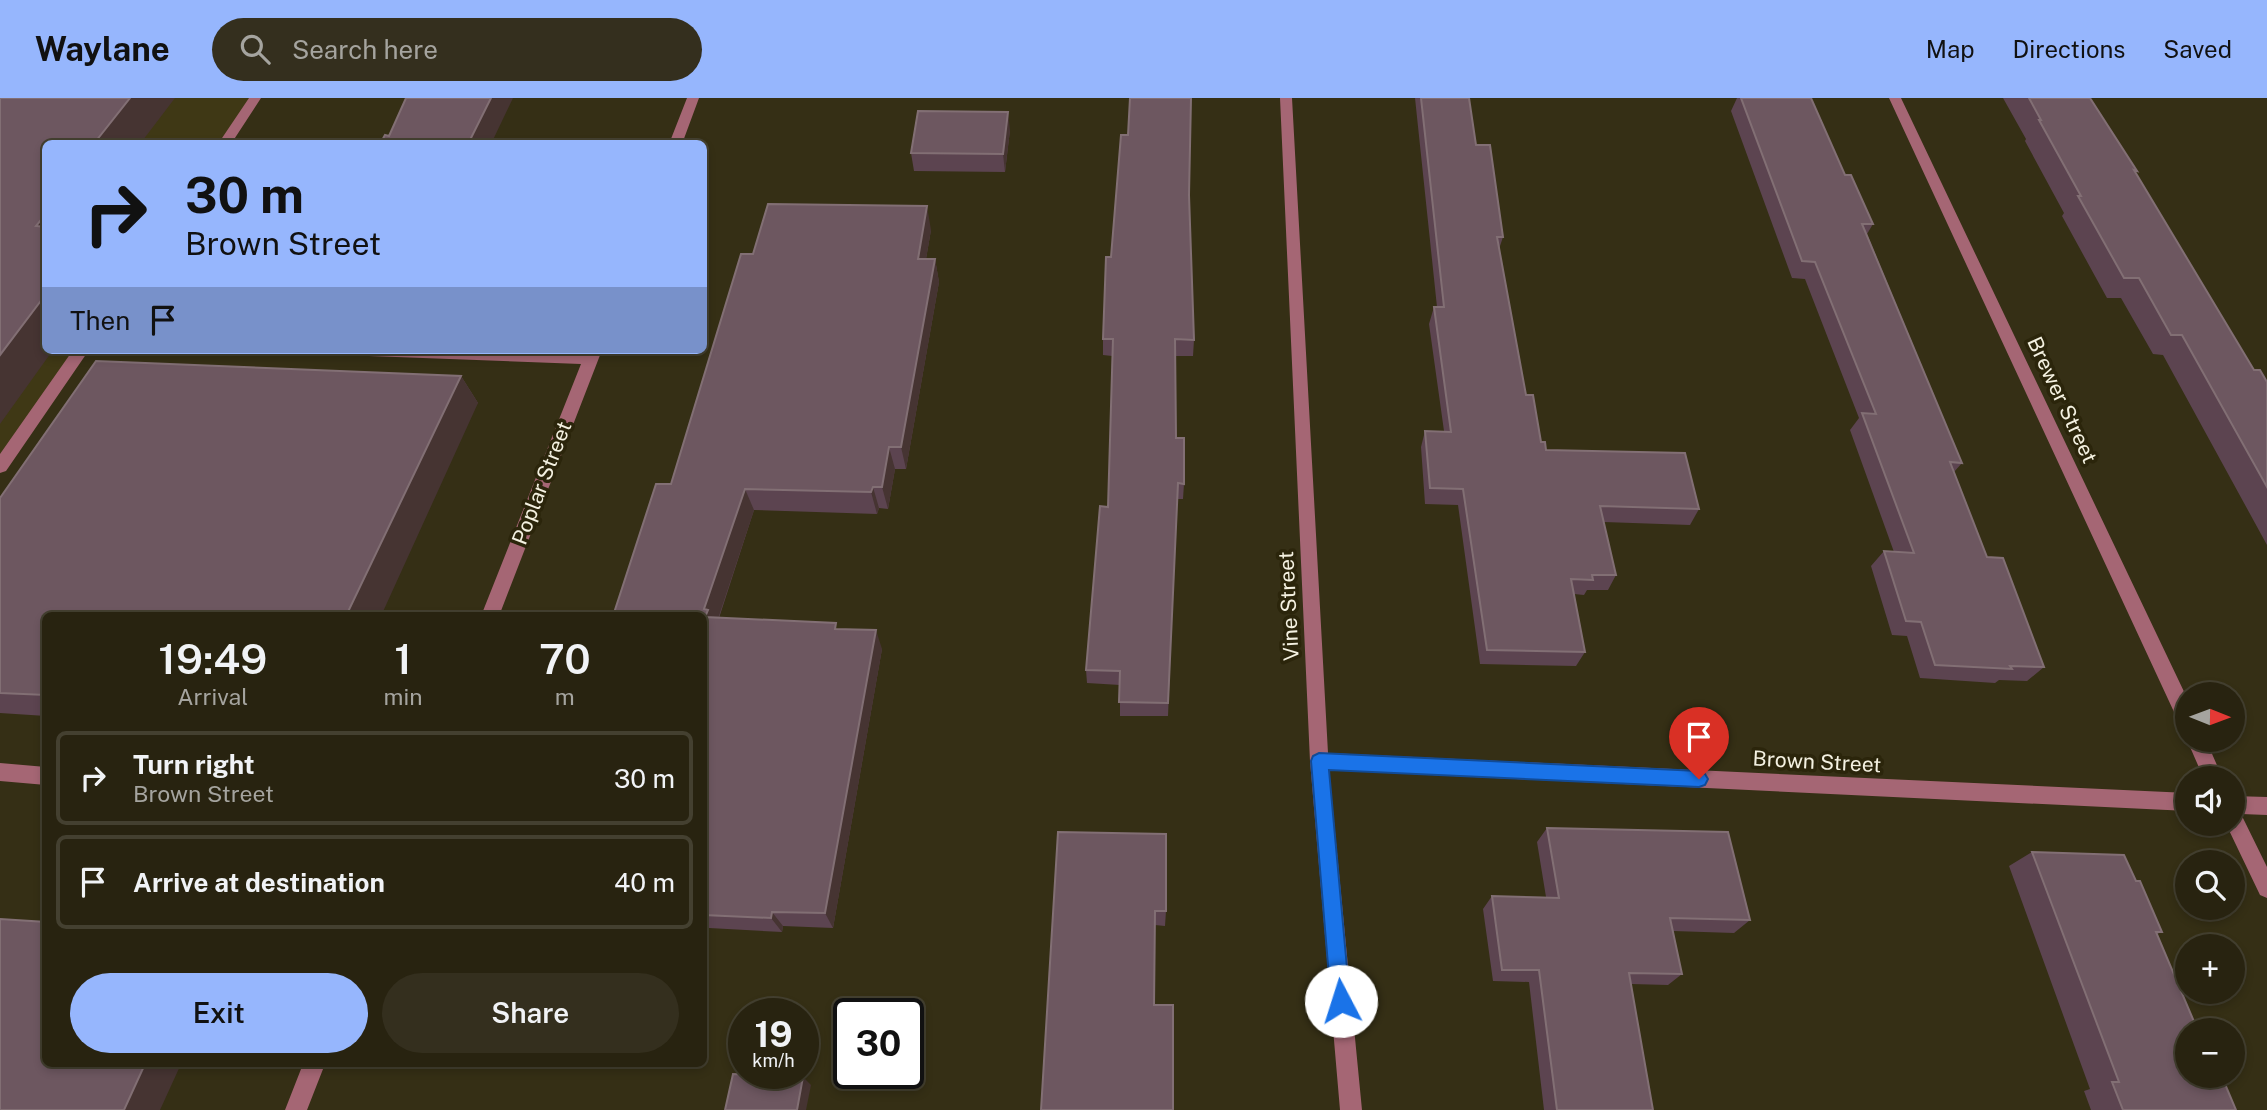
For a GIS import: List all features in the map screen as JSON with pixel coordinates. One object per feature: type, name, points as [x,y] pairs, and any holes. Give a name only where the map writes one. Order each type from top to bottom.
[{"type":"street","points":[[227,140],[255,98]]},
{"type":"street","points":[[677,140],[693,98]]},
{"type":"street","name":"Vine Street","points":[[1286,98],[1319,761],[1351,1110]]},
{"type":"street","name":"Brewer Street","points":[[1895,98],[2175,693]]},
{"type":"street","points":[[0,467],[78,354]]},
{"type":"street","points":[[547,354],[592,355]]},
{"type":"street","name":"Poplar Street","points":[[492,612],[592,355]]},
{"type":"street","name":"Brown Street","points":[[1319,761],[2175,801]]},
{"type":"street","points":[[0,772],[42,776]]},
{"type":"street","points":[[2245,805],[2267,806]]},
{"type":"street","points":[[2242,836],[2267,888]]},
{"type":"street","points":[[296,1110],[313,1067]]},
{"type":"shaded area","points":[[0,98],[255,98],[226,140],[42,140],[42,354],[78,354],[0,467]]},
{"type":"building","points":[[0,98],[130,98],[97,140],[42,140],[42,219],[36,226],[42,227],[42,299],[0,355]]},
{"type":"building","points":[[406,98],[491,98],[470,140],[382,140],[385,135],[389,136]]},
{"type":"building","points":[[1130,98],[1191,98],[1189,195],[1194,340],[1175,339],[1176,438],[1184,438],[1184,484],[1178,483],[1168,703],[1119,702],[1120,671],[1086,670],[1100,506],[1108,507],[1113,339],[1103,339],[1106,257],[1111,257],[1121,135],[1128,135]]},
{"type":"building","points":[[1421,98],[1469,98],[1476,145],[1490,145],[1503,237],[1497,237],[1526,395],[1533,395],[1541,442],[1545,442],[1546,450],[1685,453],[1699,509],[1600,506],[1616,575],[1592,575],[1593,580],[1571,579],[1585,652],[1487,650],[1463,489],[1430,488],[1425,431],[1451,432],[1434,307],[1444,307]]},
{"type":"building","points":[[1741,98],[1811,98],[1845,175],[1851,175],[1873,224],[1862,224],[1962,463],[1950,462],[1987,557],[2003,558],[2044,667],[2010,666],[2012,669],[1935,665],[1921,622],[1906,621],[1884,551],[1914,553],[1862,413],[1876,414],[1815,262],[1802,261]]},
{"type":"building","points":[[2029,98],[2090,98],[2137,171],[2134,170],[2254,370],[2260,370],[2267,382],[2267,487],[2182,335],[2171,335],[2139,278],[2124,278],[2078,196],[2081,196]]},
{"type":"building","points":[[918,111],[1008,112],[1003,154],[911,153]]},
{"type":"building","points":[[768,204],[927,206],[918,259],[935,259],[901,447],[889,447],[882,487],[873,487],[871,492],[745,489],[704,609],[708,610],[707,612],[614,612],[656,484],[671,484],[741,254],[753,254]]},
{"type":"building","points":[[96,361],[461,376],[348,612],[42,612],[42,695],[0,693],[0,498]]},
{"type":"building","points":[[707,617],[836,623],[835,629],[876,630],[825,913],[772,912],[771,918],[707,915]]},
{"type":"building","points":[[1547,828],[1728,832],[1750,920],[1670,918],[1682,974],[1629,973],[1653,1110],[1557,1110],[1539,970],[1502,970],[1492,896],[1559,898]]},
{"type":"building","points":[[1058,832],[1166,834],[1166,911],[1155,911],[1154,1005],[1173,1005],[1173,1110],[1041,1110]]},
{"type":"building","points":[[2032,852],[2124,855],[2136,881],[2140,881],[2162,932],[2156,932],[2175,977],[2175,1004],[2187,1004],[2192,1018],[2175,1018],[2175,1088],[2227,1088],[2236,1110],[2123,1110],[2112,1082],[2119,1082]]},
{"type":"building","points":[[0,919],[42,922],[42,1067],[144,1067],[124,1110],[0,1110]]},
{"type":"building","points":[[730,1089],[801,1089],[797,1110],[725,1110]]},
{"type":"route","points":[[1341,1001],[1319,761],[1699,779]]}]
